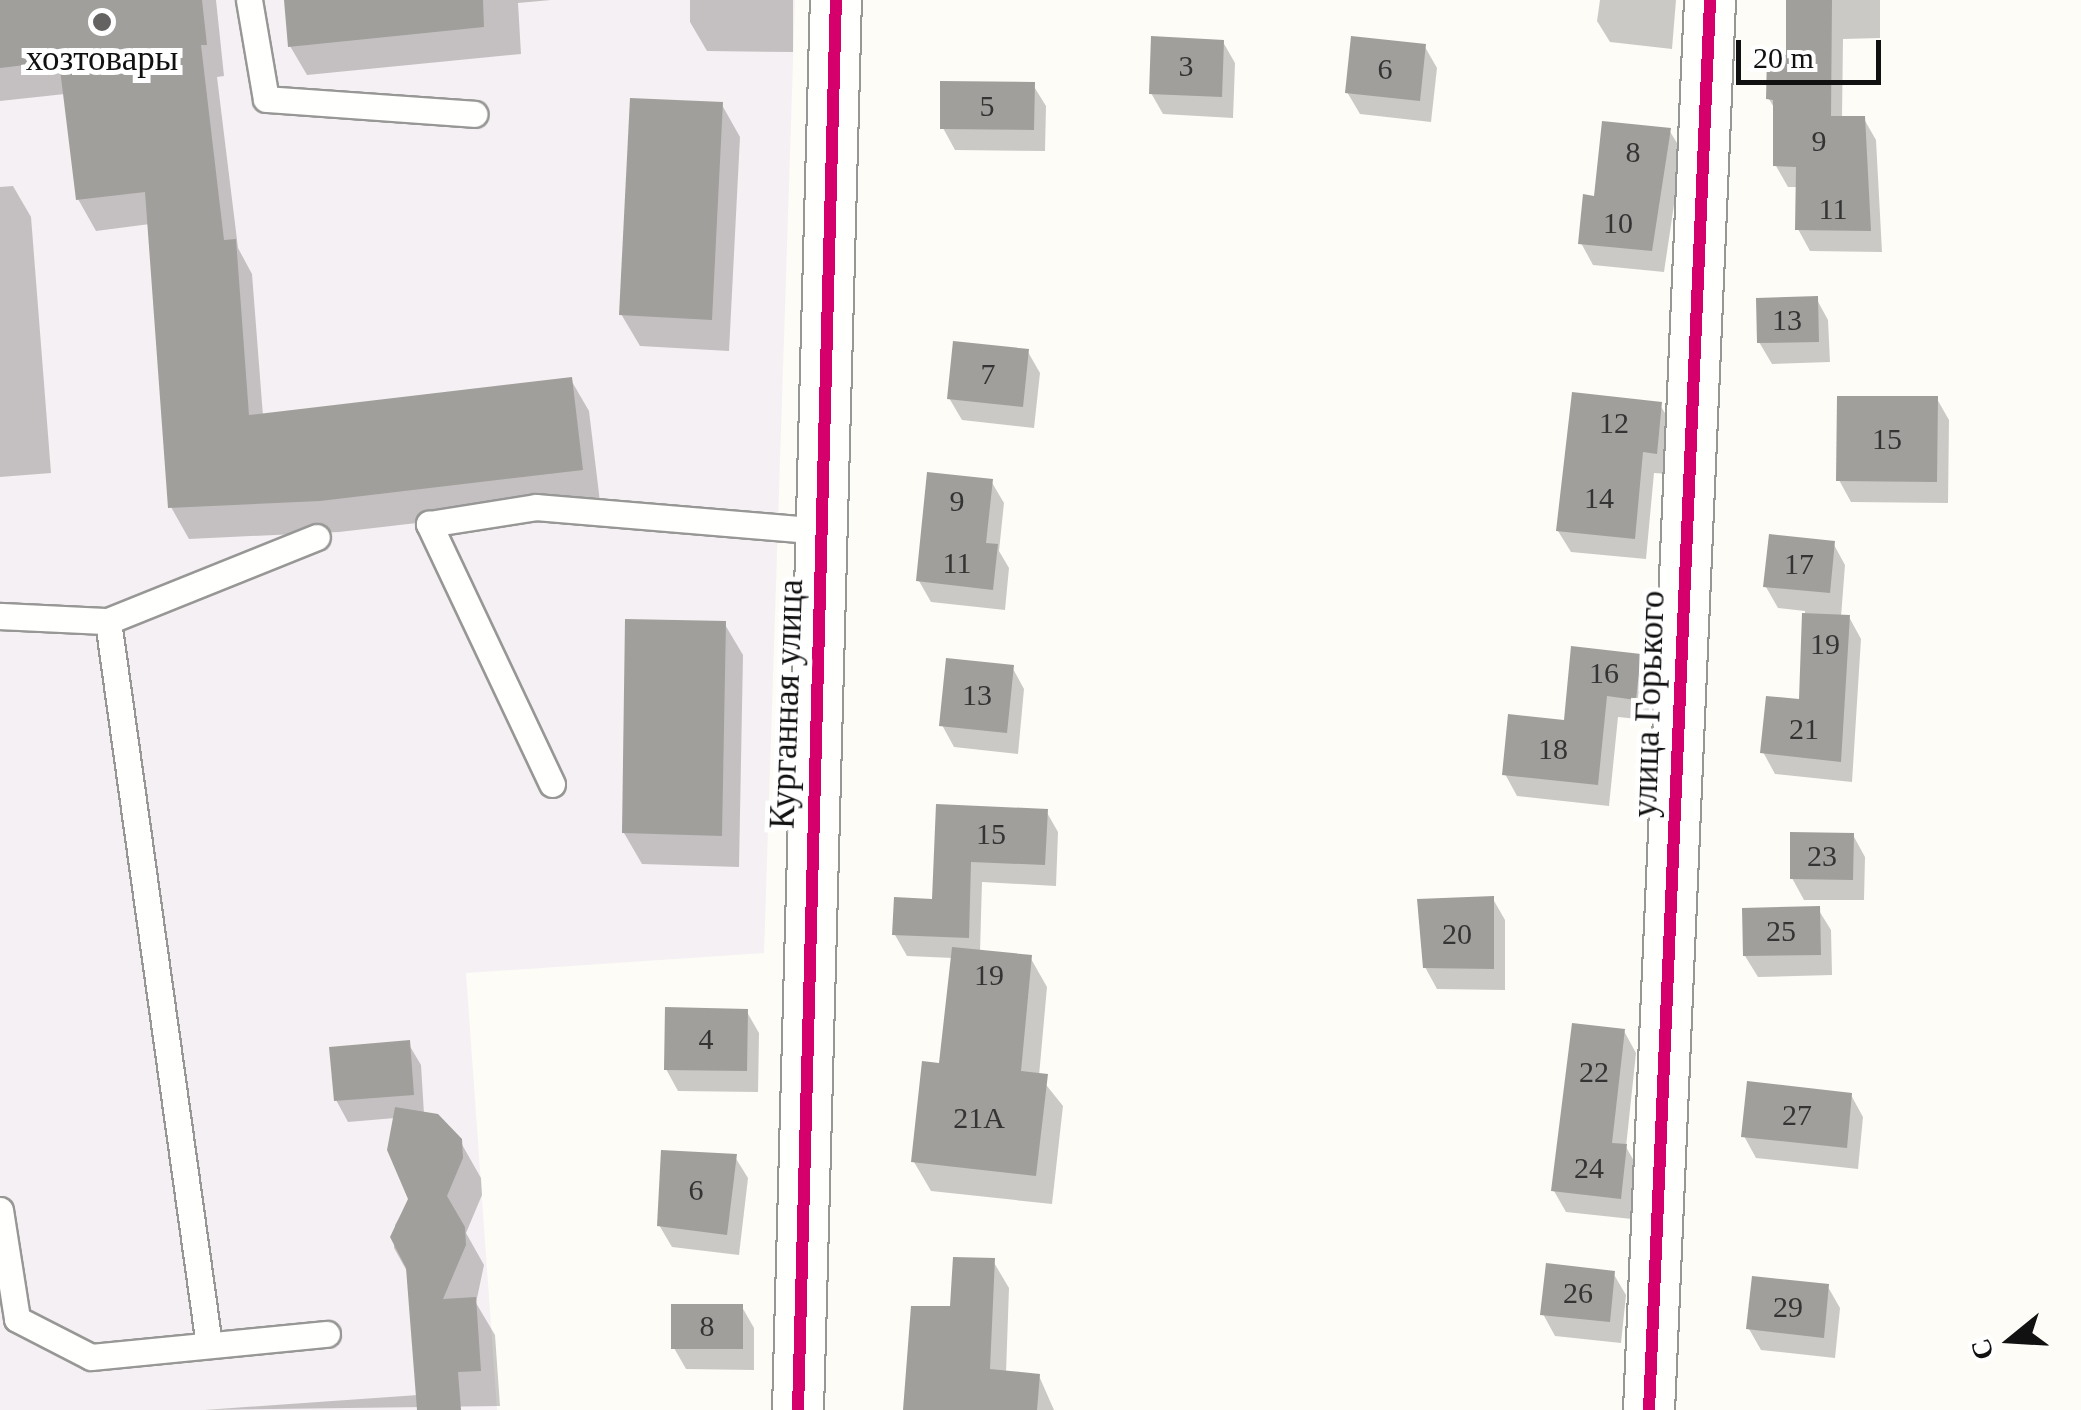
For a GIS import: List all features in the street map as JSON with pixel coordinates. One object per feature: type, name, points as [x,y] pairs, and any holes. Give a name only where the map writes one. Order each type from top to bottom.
[{"type":"street","name":"Курганная улица","points":[[798,1410],[836,0]]},
{"type":"street","name":"улица Горького","points":[[1649,1410],[1710,0]]},
{"type":"lane","points":[[249,0],[266,100],[474,114]]},
{"type":"lane","points":[[552,784],[430,524],[536,506],[822,531]]},
{"type":"lane","points":[[0,616],[108,622],[317,537]]},
{"type":"lane","points":[[108,622],[209,1346]]},
{"type":"lane","points":[[0,1210],[17,1319],[91,1357],[326,1334]]},
{"type":"shaded area","points":[[0,0],[795,0],[764,953],[466,973],[497,1410],[0,1410]]},
{"type":"building","points":[[0,0],[202,0],[207,45],[201,45],[224,240],[236,239],[249,415],[572,377],[583,470],[320,501],[168,508],[145,192],[76,200],[59,61],[0,68]]},
{"type":"building","points":[[284,0],[483,0],[484,27],[288,47]]},
{"type":"building","points":[[1786,0],[1832,0],[1831,116],[1865,116],[1871,231],[1795,230],[1796,167],[1773,166],[1773,100],[1766,99],[1767,55],[1786,55]]},
{"type":"building","points":[[1151,36],[1224,40],[1222,97],[1149,94]]},
{"type":"building","points":[[1351,36],[1426,44],[1420,101],[1345,93]]},
{"type":"building","points":[[940,81],[1035,82],[1034,130],[940,129]]},
{"type":"building","points":[[630,98],[723,102],[712,320],[619,315]]},
{"type":"building","points":[[1602,121],[1671,128],[1652,251],[1578,244],[1583,194],[1594,196]]},
{"type":"building","points":[[1818,296],[1819,342],[1757,343],[1756,298]]},
{"type":"building","points":[[953,341],[1029,349],[1023,407],[947,399]]},
{"type":"building","points":[[1572,392],[1662,402],[1657,454],[1643,452],[1635,539],[1556,531]]},
{"type":"building","points":[[1837,396],[1938,396],[1937,482],[1836,481]]},
{"type":"building","points":[[927,472],[993,479],[986,543],[998,544],[993,590],[916,581]]},
{"type":"building","points":[[1769,534],[1835,541],[1830,593],[1763,587]]},
{"type":"building","points":[[1802,613],[1850,615],[1841,762],[1760,753],[1766,696],[1799,699]]},
{"type":"building","points":[[625,619],[726,621],[722,836],[622,833]]},
{"type":"building","points":[[1571,646],[1641,654],[1636,700],[1607,696],[1598,785],[1502,775],[1508,714],[1564,720]]},
{"type":"building","points":[[946,658],[1014,665],[1007,733],[939,726]]},
{"type":"building","points":[[936,804],[1048,809],[1045,865],[971,862],[969,938],[892,935],[894,897],[932,899]]},
{"type":"building","points":[[1790,832],[1854,833],[1853,880],[1790,879]]},
{"type":"building","points":[[1494,896],[1494,969],[1423,968],[1417,899]]},
{"type":"building","points":[[1820,906],[1821,955],[1743,956],[1742,908]]},
{"type":"building","points":[[952,947],[1032,955],[1021,1071],[1048,1074],[1036,1176],[911,1162],[922,1061],[939,1063]]},
{"type":"building","points":[[665,1007],[748,1009],[747,1071],[664,1070]]},
{"type":"building","points":[[1572,1023],[1625,1029],[1612,1143],[1627,1144],[1621,1199],[1551,1191]]},
{"type":"building","points":[[410,1040],[414,1095],[334,1101],[329,1047]]},
{"type":"building","points":[[1747,1081],[1852,1093],[1847,1148],[1741,1137]]},
{"type":"building","points":[[395,1107],[438,1114],[462,1139],[463,1158],[447,1196],[465,1227],[466,1245],[443,1299],[476,1297],[481,1371],[458,1372],[461,1410],[417,1410],[406,1268],[390,1237],[408,1199],[387,1150]]},
{"type":"building","points":[[661,1150],[737,1154],[727,1235],[657,1226]]},
{"type":"building","points":[[953,1257],[995,1258],[990,1369],[1040,1374],[1037,1410],[903,1410],[911,1306],[950,1306]]},
{"type":"building","points":[[1546,1263],[1615,1271],[1610,1322],[1540,1315]]},
{"type":"building","points":[[1752,1276],[1829,1284],[1824,1338],[1746,1329]]},
{"type":"building","points":[[671,1304],[743,1304],[743,1349],[671,1349]]},
{"type":"cycle path","points":[[798,1410],[836,0]]},
{"type":"cycle path","points":[[1649,1410],[1710,0]]},
{"type":"place","name":"хозтовары","points":[[102,22]]}]
